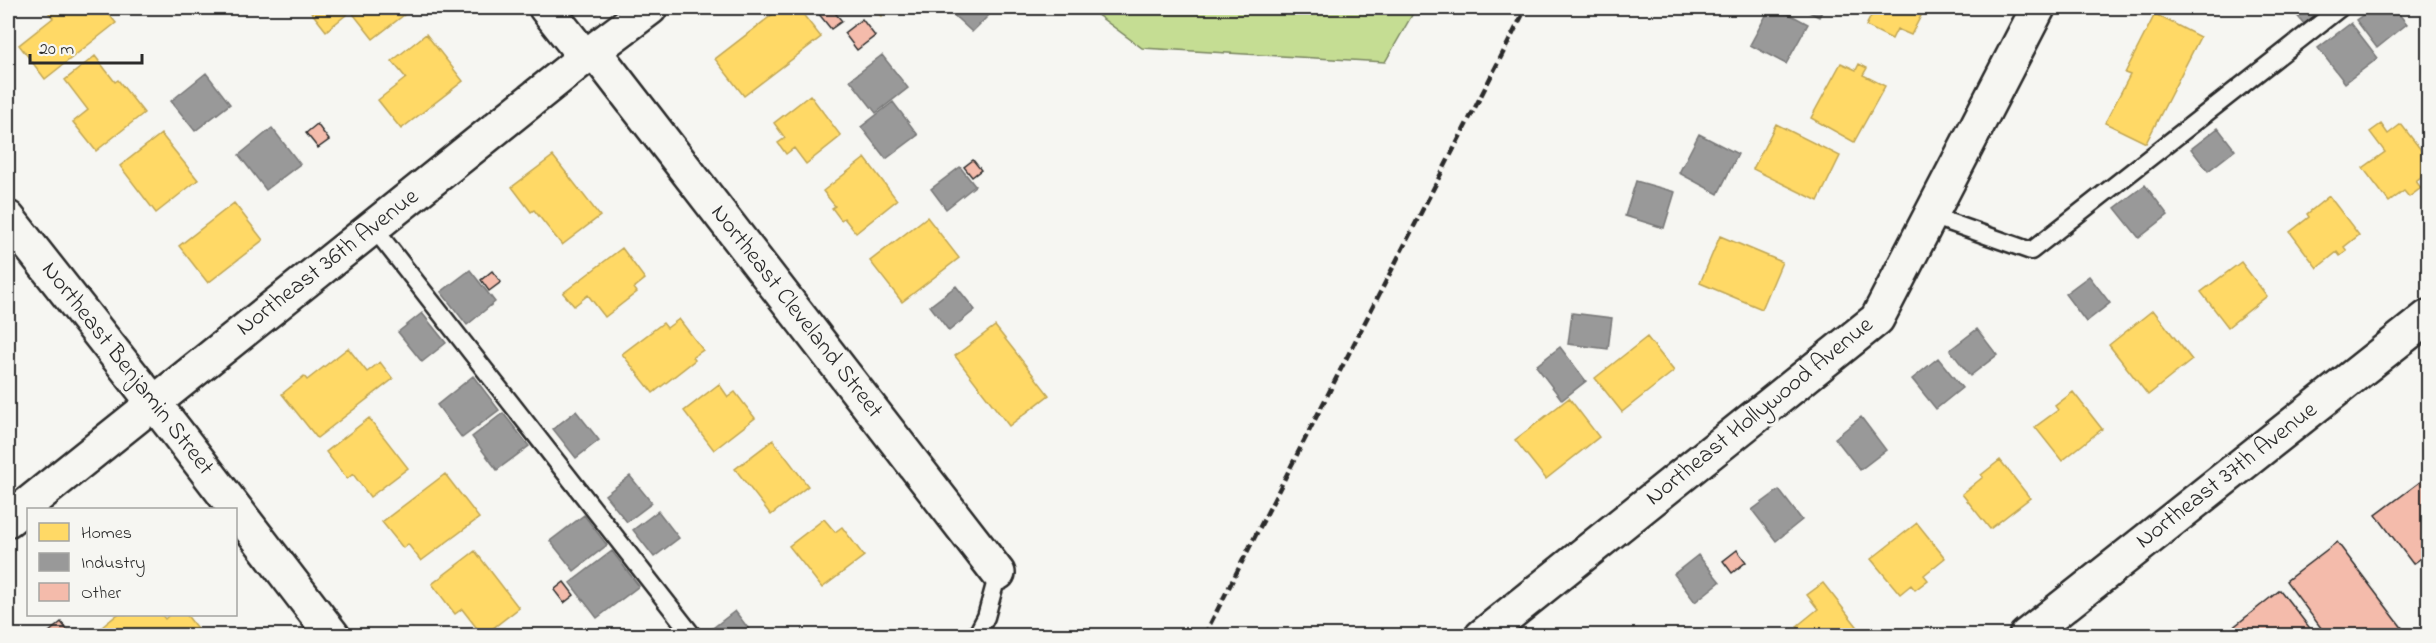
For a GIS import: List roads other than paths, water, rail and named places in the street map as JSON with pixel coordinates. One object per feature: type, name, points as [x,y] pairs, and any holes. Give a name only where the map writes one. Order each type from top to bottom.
[{"type":"street","name":"Northeast Cleveland Street","points":[[546,8],[590,54],[998,573]]},
{"type":"street","name":"Northeast 36th Avenue","points":[[8,520],[650,8]]},
{"type":"street","name":"Northeast Hollywood Avenue","points":[[1482,636],[1877,319],[2038,8]]},
{"type":"street","name":"Northeast Benjamin Street","points":[[8,218],[234,508]]},
{"type":"street","name":"Northeast 37th Avenue","points":[[2026,636],[2428,316]]},
{"type":"street","name":"Northeast Benjamin Street","points":[[237,512],[333,636]]},
{"type":"lane","points":[[1929,215],[2031,250],[2340,8]]},
{"type":"lane","points":[[373,227],[693,636]]},
{"type":"lane","points":[[976,636],[986,617],[998,573]]},
{"type":"railway","points":[[1204,636],[1526,8]]}]
